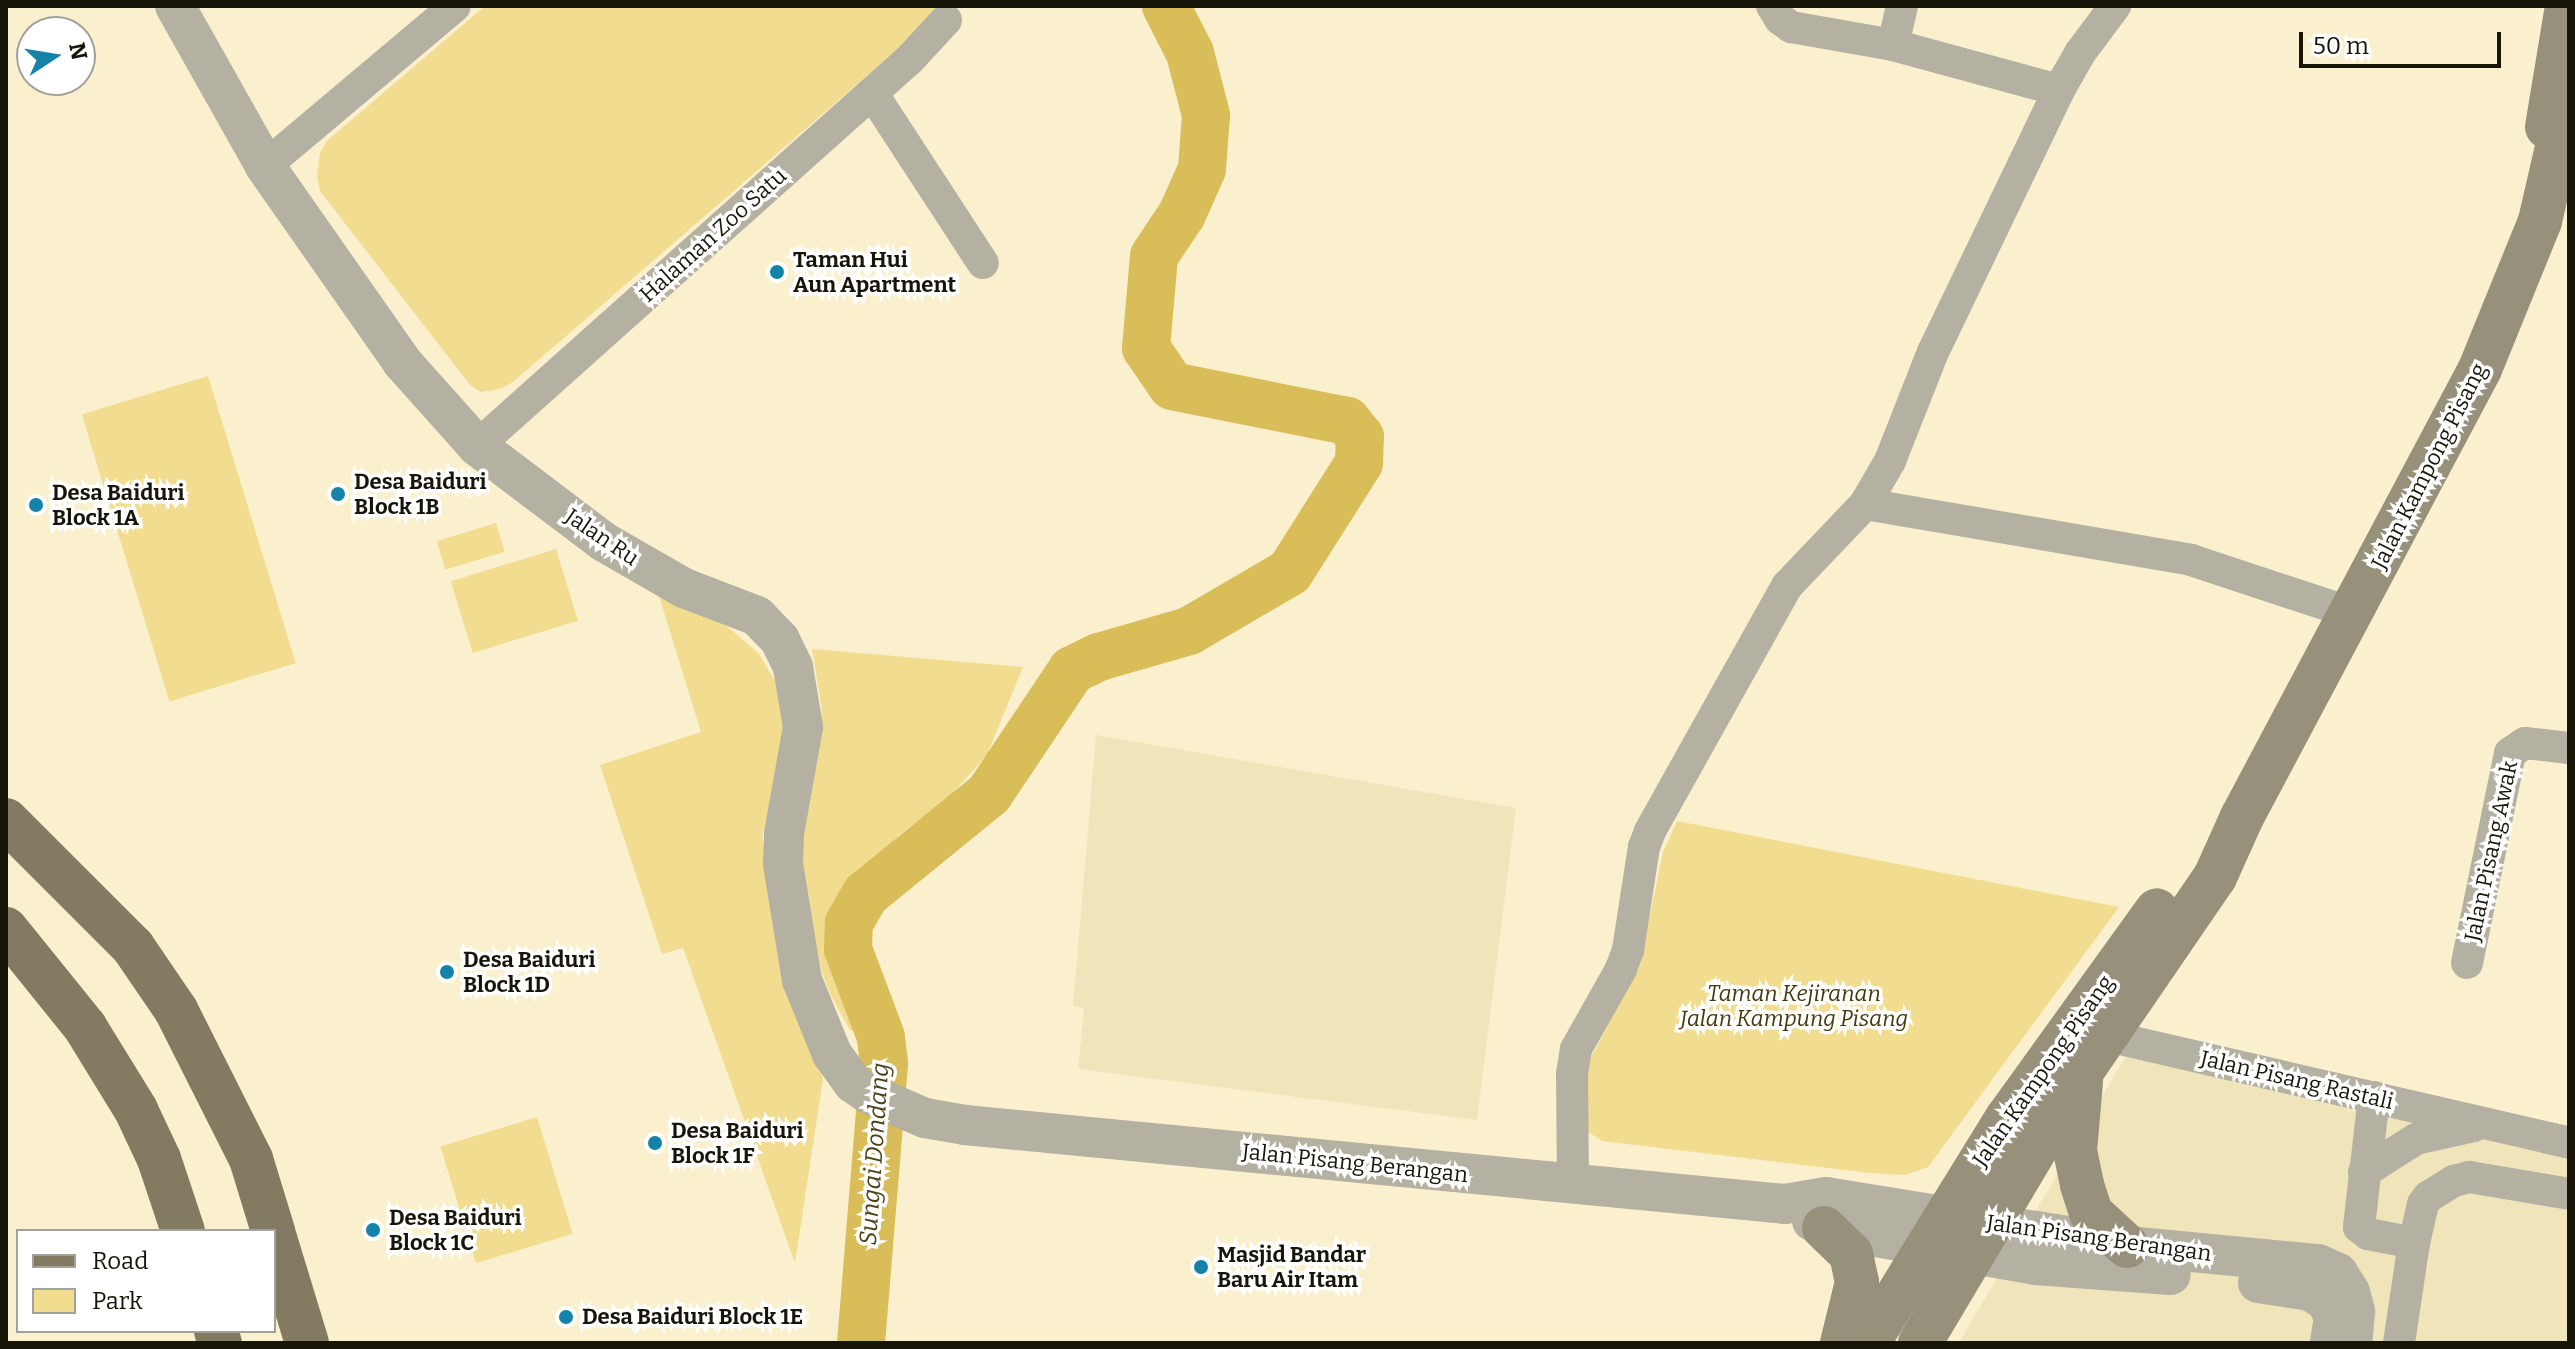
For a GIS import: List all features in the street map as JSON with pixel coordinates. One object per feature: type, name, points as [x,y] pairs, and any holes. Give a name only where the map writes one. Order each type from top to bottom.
[{"type":"main road","points":[[2552,165],[2547,114],[2567,6]]},
{"type":"main road","name":"Jalan Kampong Pisang","points":[[1868,1343],[1959,1235],[2082,1071],[2215,877],[2242,817],[2480,369],[2540,221],[2569,95]]},
{"type":"main road","name":"Jalan Kampong Pisang","points":[[1920,1343],[1959,1235],[2007,1118],[2185,870],[2242,817]]},
{"type":"main road","points":[[6,820],[133,947],[176,1010],[251,1159],[272,1229]]},
{"type":"main road","points":[[6,929],[85,1027],[136,1110],[159,1159],[182,1229]]},
{"type":"main road","points":[[2082,1071],[2075,1151],[2082,1185],[2091,1213],[2127,1246]]},
{"type":"main road","points":[[1824,1228],[1851,1254],[1857,1282],[1842,1343]]},
{"type":"main road","points":[[276,1243],[307,1343]]},
{"type":"street","name":"Jalan Ru","points":[[175,6],[265,166],[402,362],[477,446],[604,542],[684,588],[757,616],[780,640],[793,667],[803,727],[784,834],[783,864],[802,980],[832,1054],[843,1072],[869,1094],[925,1118]]},
{"type":"street","points":[[265,166],[455,6]]},
{"type":"street","points":[[1772,6],[1780,19],[1791,27],[1893,45],[2059,90]]},
{"type":"street","points":[[1893,45],[1902,6]]},
{"type":"street","points":[[1573,1186],[1572,1074],[1576,1049],[1621,969],[1628,950],[1644,847],[1650,831],[1787,586],[1865,504],[1890,461],[1928,364],[2059,90],[2080,53],[2115,6]]},
{"type":"street","name":"Halaman Zoo Satu","points":[[477,446],[872,93],[946,20]]},
{"type":"street","points":[[872,93],[983,263]]},
{"type":"street","points":[[1865,504],[2191,560],[2351,613]]},
{"type":"street","name":"Jalan Pisang Awak","points":[[2467,963],[2510,753],[2525,743],[2569,748]]},
{"type":"street","name":"Jalan Pisang Rastali","points":[[2107,1036],[2569,1143]]},
{"type":"street","points":[[2374,1097],[2359,1227],[2368,1234],[2414,1243]]},
{"type":"street","name":"Jalan Pisang Berangan","points":[[925,1118],[983,1127],[1421,1168],[1573,1186],[1785,1204],[1826,1197],[2071,1270],[2235,1279],[2310,1291],[2326,1301],[2334,1317],[2330,1343]]},
{"type":"street","name":"Jalan Pisang Rastali","points":[[2364,1172],[2416,1139],[2488,1124]]},
{"type":"street","points":[[2399,1343],[2423,1204],[2461,1178],[2476,1177],[2569,1194]]},
{"type":"street","name":"Jalan Pisang Berangan","points":[[1785,1204],[1824,1228],[2127,1246],[2318,1264],[2338,1273],[2350,1292],[2355,1311],[2352,1343]]},
{"type":"shaded area","points":[[1096,735],[1516,808],[1477,1120],[1078,1069],[1084,1008],[1073,1006]]},
{"type":"shaded area","points":[[2127,1054],[2569,1159],[2569,1343],[1959,1343]]},
{"type":"green space","points":[[485,6],[937,6],[914,35],[513,382],[500,389],[481,392],[470,385],[320,191],[317,176],[320,153],[328,140]]},
{"type":"green space","points":[[208,376],[296,663],[169,701],[82,415]]},
{"type":"green space","points":[[496,523],[505,552],[445,570],[437,541]]},
{"type":"green space","points":[[556,549],[578,621],[473,653],[451,581]]},
{"type":"green space","points":[[659,596],[727,626],[759,654],[786,699],[788,728],[762,837],[788,966],[823,1079],[795,1263],[683,948],[662,954],[600,765],[701,732]]},
{"type":"green space","points":[[812,649],[1023,667],[987,755],[949,797],[899,835],[839,905],[831,927],[846,979],[875,1039],[850,1030],[831,996],[822,973],[804,886],[802,830],[822,710]]},
{"type":"green space","name":"Taman Kejiranan Jalan Kampung Pisang","points":[[1677,821],[2119,907],[1928,1167],[1905,1175],[1870,1173],[1602,1141],[1587,1131],[1587,1065],[1639,967],[1663,852]]},
{"type":"green space","points":[[537,1117],[573,1234],[476,1263],[440,1147]]},
{"type":"waterway","name":"Sungai Dondang","points":[[861,1343],[884,1063],[881,1037],[848,949],[849,923],[866,894],[989,794],[1072,670],[1099,657],[1189,631],[1290,572],[1359,463],[1360,437],[1347,421],[1172,386],[1146,348],[1154,256],[1182,214],[1202,169],[1206,115],[1190,53],[1166,6]]},
{"type":"place","name":"Taman Hui Aun Apartment","points":[[777,272]]},
{"type":"place","name":"Desa Baiduri Block 1B","points":[[338,494]]},
{"type":"place","name":"Desa Baiduri Block 1A","points":[[36,505]]},
{"type":"place","name":"Desa Baiduri Block 1D","points":[[447,972]]},
{"type":"place","name":"Desa Baiduri Block 1F","points":[[655,1143]]},
{"type":"place","name":"Desa Baiduri Block 1C","points":[[373,1230]]},
{"type":"place","name":"Masjid Bandar Baru Air Itam","points":[[1201,1267]]},
{"type":"place","name":"Desa Baiduri Block 1E","points":[[566,1317]]}]
